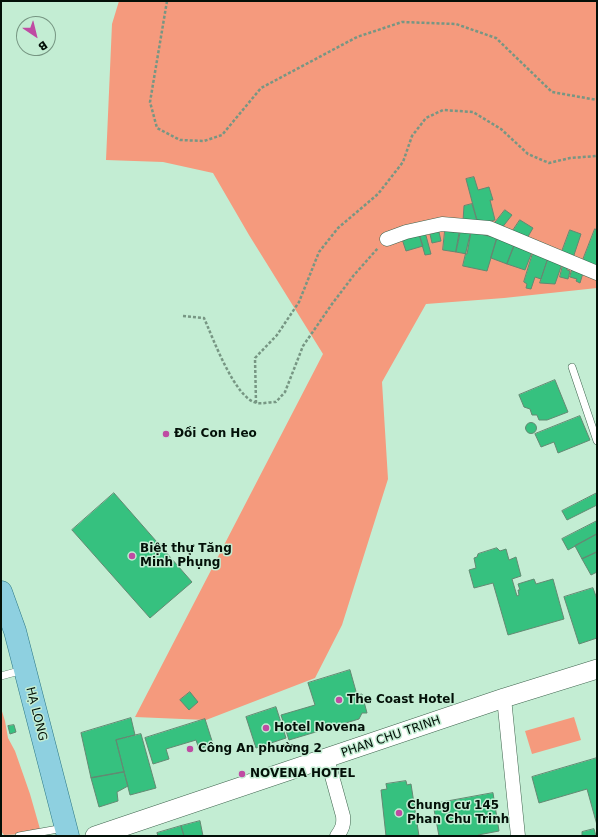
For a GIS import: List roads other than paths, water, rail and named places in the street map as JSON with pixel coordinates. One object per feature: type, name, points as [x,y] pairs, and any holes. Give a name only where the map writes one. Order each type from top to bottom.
[{"type":"main road","name":"HẠ LONG","points":[[1,592],[16,631],[67,832]]},
{"type":"main road","name":"PHAN CHU TRINH","points":[[95,836],[504,698],[597,669]]},
{"type":"street","points":[[387,239],[406,232],[442,224],[489,228],[597,273]]},
{"type":"street","points":[[504,698],[518,836]]},
{"type":"street","points":[[327,758],[344,824],[336,836]]},
{"type":"lane","points":[[572,367],[597,441]]},
{"type":"lane","points":[[1,676],[25,669]]},
{"type":"lane","points":[[19,836],[67,832]]},
{"type":"place","name":"Đồi Con Heo","points":[[166,434]]},
{"type":"place","name":"Biệt thự Tăng Minh Phụng","points":[[132,556]]},
{"type":"place","name":"The Coast Hotel","points":[[339,700]]},
{"type":"place","name":"Hotel Novena","points":[[266,728]]},
{"type":"place","name":"Công An phường 2","points":[[190,749]]},
{"type":"place","name":"NOVENA HOTEL","points":[[242,774]]},
{"type":"place","name":"Chung cư 145 Phan Chu Trinh","points":[[399,813]]}]
